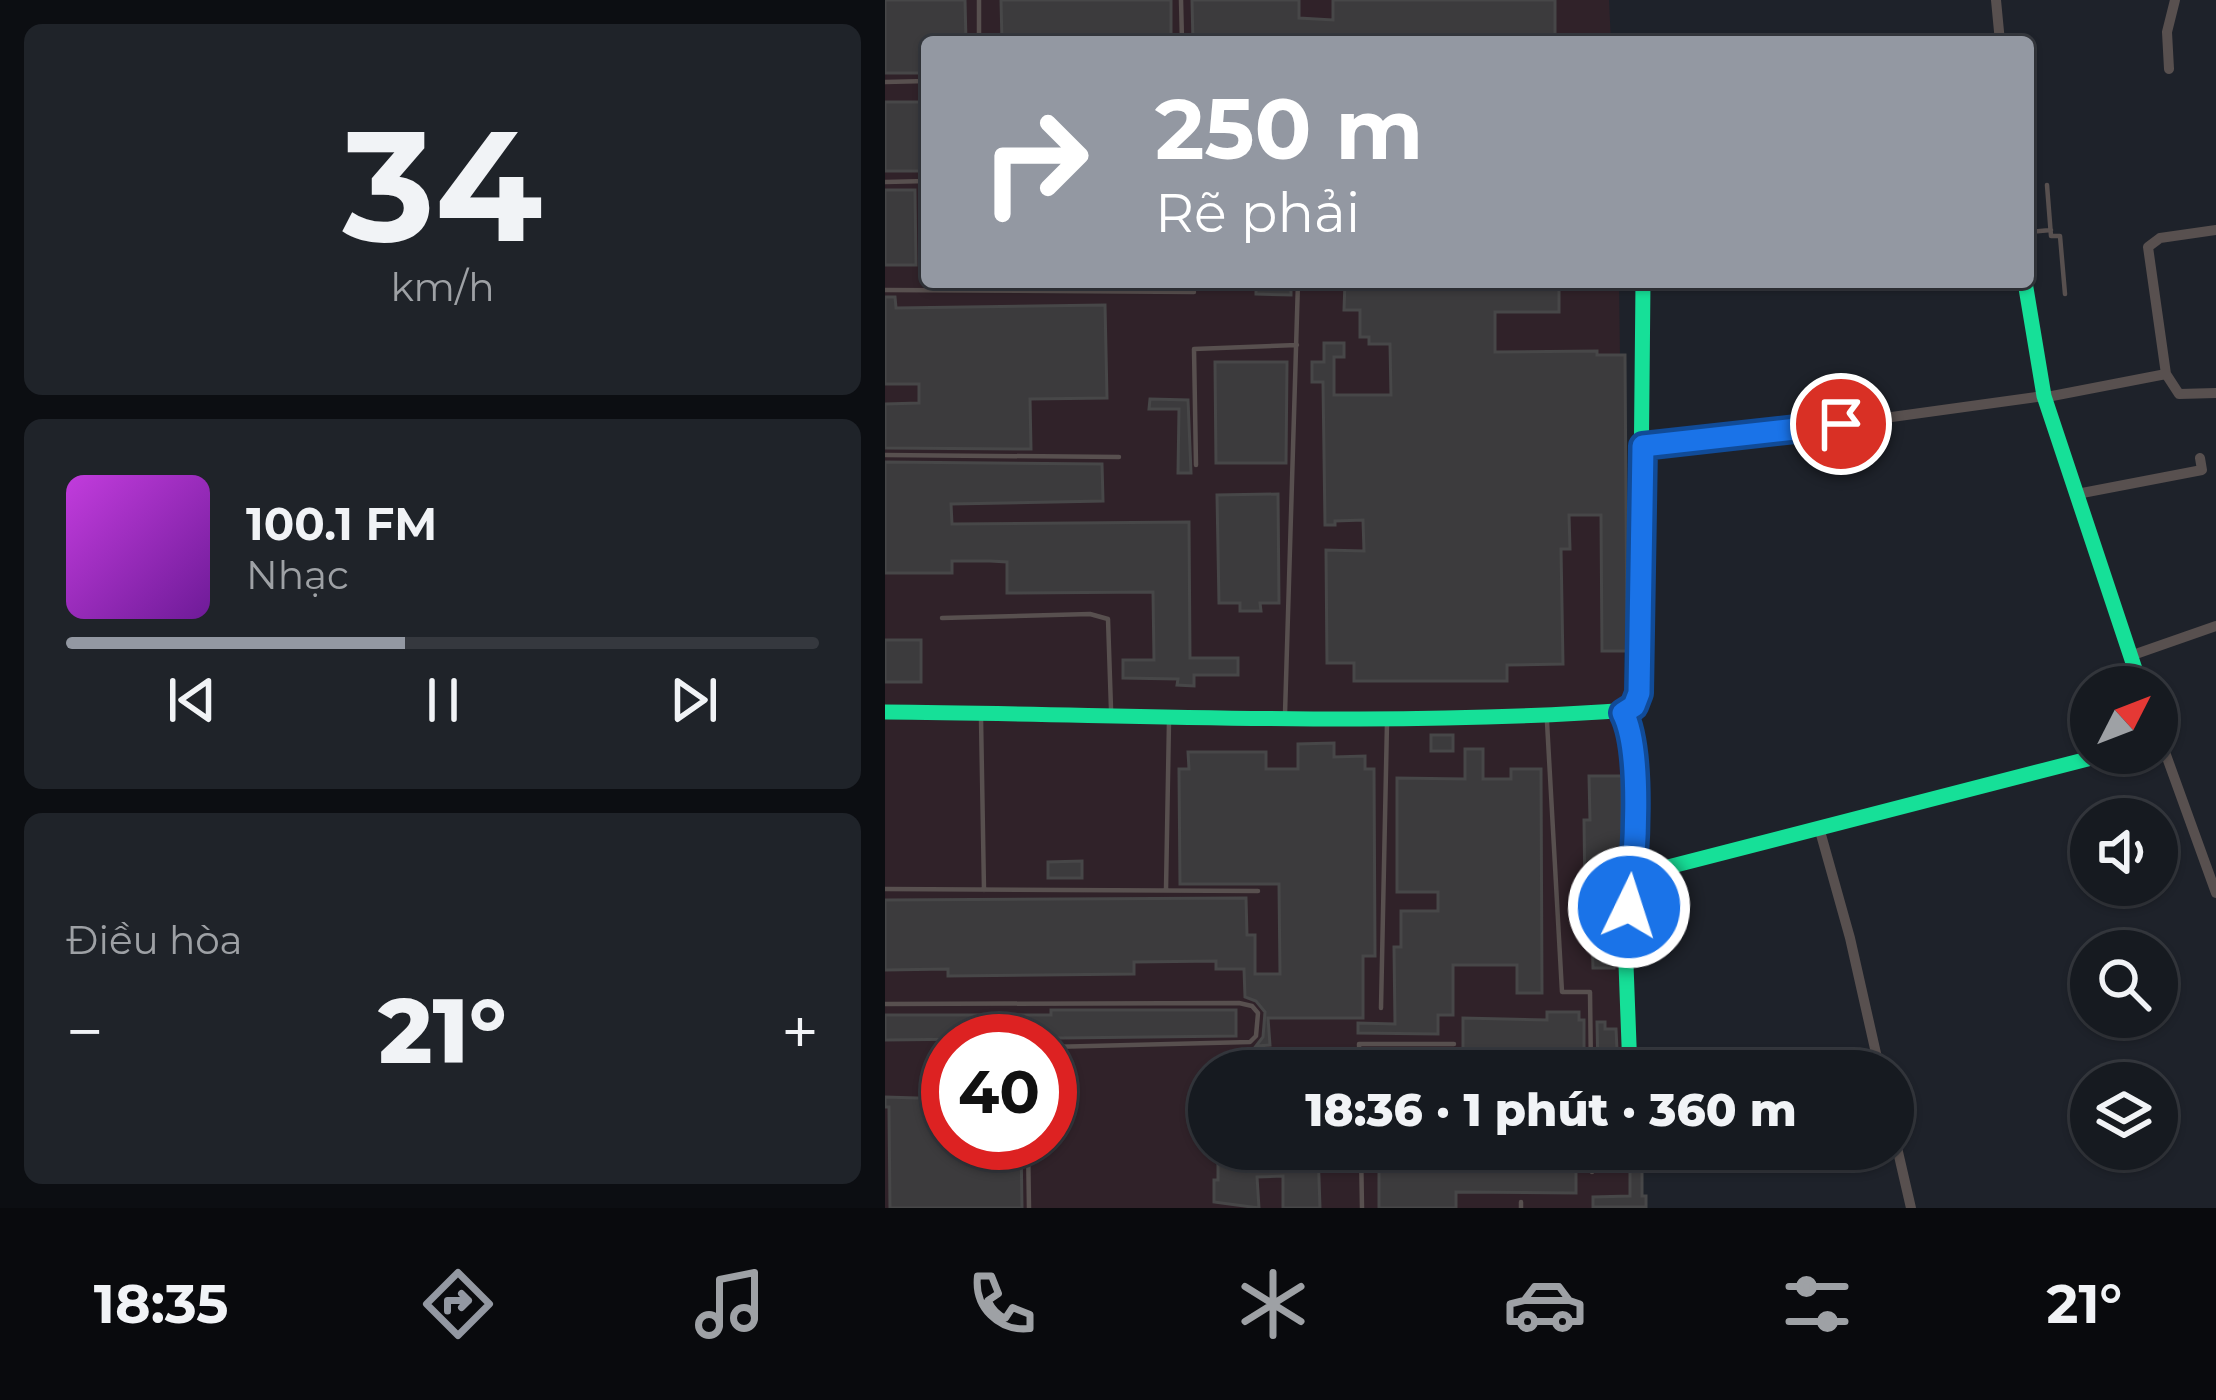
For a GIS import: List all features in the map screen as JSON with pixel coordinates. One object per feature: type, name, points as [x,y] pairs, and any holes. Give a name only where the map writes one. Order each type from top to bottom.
[{"type":"street","points":[[1996,0],[1999,36]]},
{"type":"street","points":[[2170,69],[2168,20],[2175,0]]},
{"type":"street","points":[[2216,230],[2160,238],[2148,247],[2166,374],[2179,394],[2216,393]]},
{"type":"street","points":[[885,712],[1387,717],[1623,713],[1634,706],[1639,693],[1643,288]]},
{"type":"street","points":[[2026,288],[2046,396],[2134,666]]},
{"type":"street","points":[[1643,446],[2046,396],[2166,374]]},
{"type":"street","points":[[2077,494],[2202,470],[2200,458]]},
{"type":"street","points":[[2130,656],[2216,626]]},
{"type":"street","points":[[1623,713],[1633,746],[1633,876],[1625,938],[1629,1050]]},
{"type":"street","points":[[1633,876],[2070,764]]},
{"type":"street","points":[[2173,774],[2213,869],[2216,893]]},
{"type":"street","points":[[1820,831],[1875,1050]]},
{"type":"street","points":[[1902,1170],[1911,1208]]},
{"type":"lane","points":[[979,0],[979,36]]},
{"type":"lane","points":[[1181,0],[1181,36]]},
{"type":"lane","points":[[885,82],[921,81]]},
{"type":"lane","points":[[885,182],[921,181]]},
{"type":"lane","points":[[2047,185],[2051,236],[2060,236],[2065,294]]},
{"type":"lane","points":[[2034,231],[2051,230]]},
{"type":"lane","points":[[1285,716],[1298,288]]},
{"type":"lane","points":[[885,290],[1194,292]]},
{"type":"lane","points":[[1196,465],[1194,349],[1297,345]]},
{"type":"lane","points":[[885,455],[1119,457]]},
{"type":"lane","points":[[942,619],[1090,614],[1108,619],[1111,714]]},
{"type":"lane","points":[[981,712],[984,890]]},
{"type":"lane","points":[[1166,891],[1169,716]]},
{"type":"lane","points":[[1547,716],[1561,992],[1590,992],[1591,1050]]},
{"type":"lane","points":[[1381,1008],[1387,717]]},
{"type":"lane","points":[[885,889],[1258,891]]},
{"type":"lane","points":[[885,1004],[1239,1003],[1258,1012],[1256,1036],[1250,1042],[1077,1046]]},
{"type":"lane","points":[[1359,1050],[1359,1044],[1454,1044]]},
{"type":"lane","points":[[1028,1170],[1029,1208]]},
{"type":"lane","points":[[1361,1170],[1362,1208]]},
{"type":"shaded area","points":[[885,0],[1609,0],[1611,36],[921,36],[921,288],[1619,288],[1633,1050],[1188,1050],[1188,1170],[1638,1170],[1639,1208],[885,1208]]},
{"type":"building","points":[[885,0],[965,0],[966,36],[921,36],[921,73],[885,73]]},
{"type":"building","points":[[1001,0],[1171,0],[1171,36],[1002,36]]},
{"type":"building","points":[[1192,0],[1299,0],[1299,18],[1333,20],[1333,0],[1555,0],[1555,36],[1193,36]]},
{"type":"building","points":[[885,102],[921,102],[921,171],[885,171]]},
{"type":"building","points":[[885,190],[915,190],[916,265],[885,265]]},
{"type":"building","points":[[1256,288],[1291,288],[1291,295],[1256,294]]},
{"type":"building","points":[[1345,288],[1559,288],[1559,312],[1495,312],[1495,352],[1625,355],[1627,651],[1602,651],[1601,515],[1569,515],[1570,549],[1561,549],[1563,664],[1507,665],[1507,681],[1354,681],[1354,663],[1327,663],[1326,550],[1364,551],[1363,520],[1325,525],[1323,382],[1312,382],[1312,362],[1324,362],[1324,343],[1344,343],[1344,357],[1334,357],[1334,395],[1391,395],[1390,344],[1369,344],[1369,337],[1360,337],[1360,310],[1344,310]]},
{"type":"building","points":[[885,297],[895,297],[896,308],[1105,305],[1107,398],[1030,399],[1031,449],[885,448],[885,404],[919,403],[919,384],[885,384]]},
{"type":"building","points":[[1215,362],[1287,362],[1286,463],[1216,463]]},
{"type":"building","points":[[1150,399],[1188,400],[1191,473],[1178,473],[1179,409],[1149,409]]},
{"type":"building","points":[[885,462],[1102,464],[1103,501],[951,504],[952,524],[1189,522],[1190,658],[1238,658],[1238,675],[1194,675],[1194,686],[1177,685],[1178,679],[1123,678],[1123,660],[1154,660],[1153,592],[1007,593],[1007,562],[952,561],[952,573],[885,573]]},
{"type":"building","points":[[1278,494],[1279,603],[1260,603],[1261,611],[1240,611],[1240,603],[1219,603],[1217,495]]},
{"type":"building","points":[[885,640],[921,640],[921,682],[885,682]]},
{"type":"building","points":[[1431,735],[1453,735],[1453,751],[1431,751]]},
{"type":"building","points":[[1334,743],[1334,757],[1365,756],[1365,769],[1374,769],[1375,956],[1363,956],[1363,1018],[1268,1018],[1270,1045],[1256,1046],[1263,1037],[1265,1012],[1245,997],[1244,969],[1216,969],[1216,961],[1134,962],[1134,974],[948,976],[948,969],[885,970],[885,900],[1246,898],[1247,935],[1255,935],[1255,974],[1280,974],[1279,884],[1180,884],[1179,769],[1189,769],[1188,752],[1266,752],[1266,769],[1298,769],[1298,744]]},
{"type":"building","points":[[1465,749],[1483,749],[1483,779],[1511,779],[1511,769],[1541,769],[1542,993],[1517,993],[1517,965],[1453,965],[1453,1015],[1438,1015],[1438,1034],[1358,1033],[1358,1023],[1395,1024],[1394,947],[1401,947],[1401,911],[1438,911],[1438,892],[1397,892],[1397,778],[1465,779]]},
{"type":"building","points":[[1589,776],[1622,776],[1622,873],[1613,936],[1614,968],[1593,968],[1591,896],[1585,896]]},
{"type":"building","points":[[1082,861],[1082,878],[1048,878],[1048,862]]},
{"type":"building","points":[[1051,1010],[1236,1010],[1236,1036],[1077,1038],[1077,1014],[1051,1014]]},
{"type":"building","points":[[1547,1012],[1579,1012],[1579,1020],[1584,1020],[1584,1050],[1463,1050],[1463,1018],[1547,1020]]},
{"type":"building","points":[[885,1015],[921,1015],[921,1040],[885,1040]]},
{"type":"building","points":[[1597,1022],[1605,1022],[1605,1029],[1616,1029],[1617,1050],[1598,1050]]},
{"type":"building","points":[[885,1097],[921,1098],[921,1170],[1021,1170],[1022,1208],[890,1208],[889,1107],[885,1107]]},
{"type":"building","points":[[1218,1170],[1319,1170],[1320,1208],[1283,1208],[1283,1176],[1257,1177],[1259,1208],[1214,1202],[1214,1180],[1218,1180]]},
{"type":"building","points":[[1379,1170],[1576,1170],[1576,1193],[1456,1192],[1456,1208],[1379,1208]]},
{"type":"building","points":[[1630,1170],[1642,1170],[1646,1207],[1593,1207],[1593,1197],[1630,1196]]},
{"type":"traffic: fast","points":[[885,712],[1351,719],[1630,710],[1639,693],[1643,288]]},
{"type":"traffic: fast","points":[[2026,288],[2044,396],[2134,666]]},
{"type":"traffic: fast","points":[[1629,1050],[1625,938],[1633,876],[2070,764]]},
{"type":"route","points":[[1629,907],[1633,746],[1623,713],[1634,706],[1639,693],[1643,446],[1841,424]]}]
